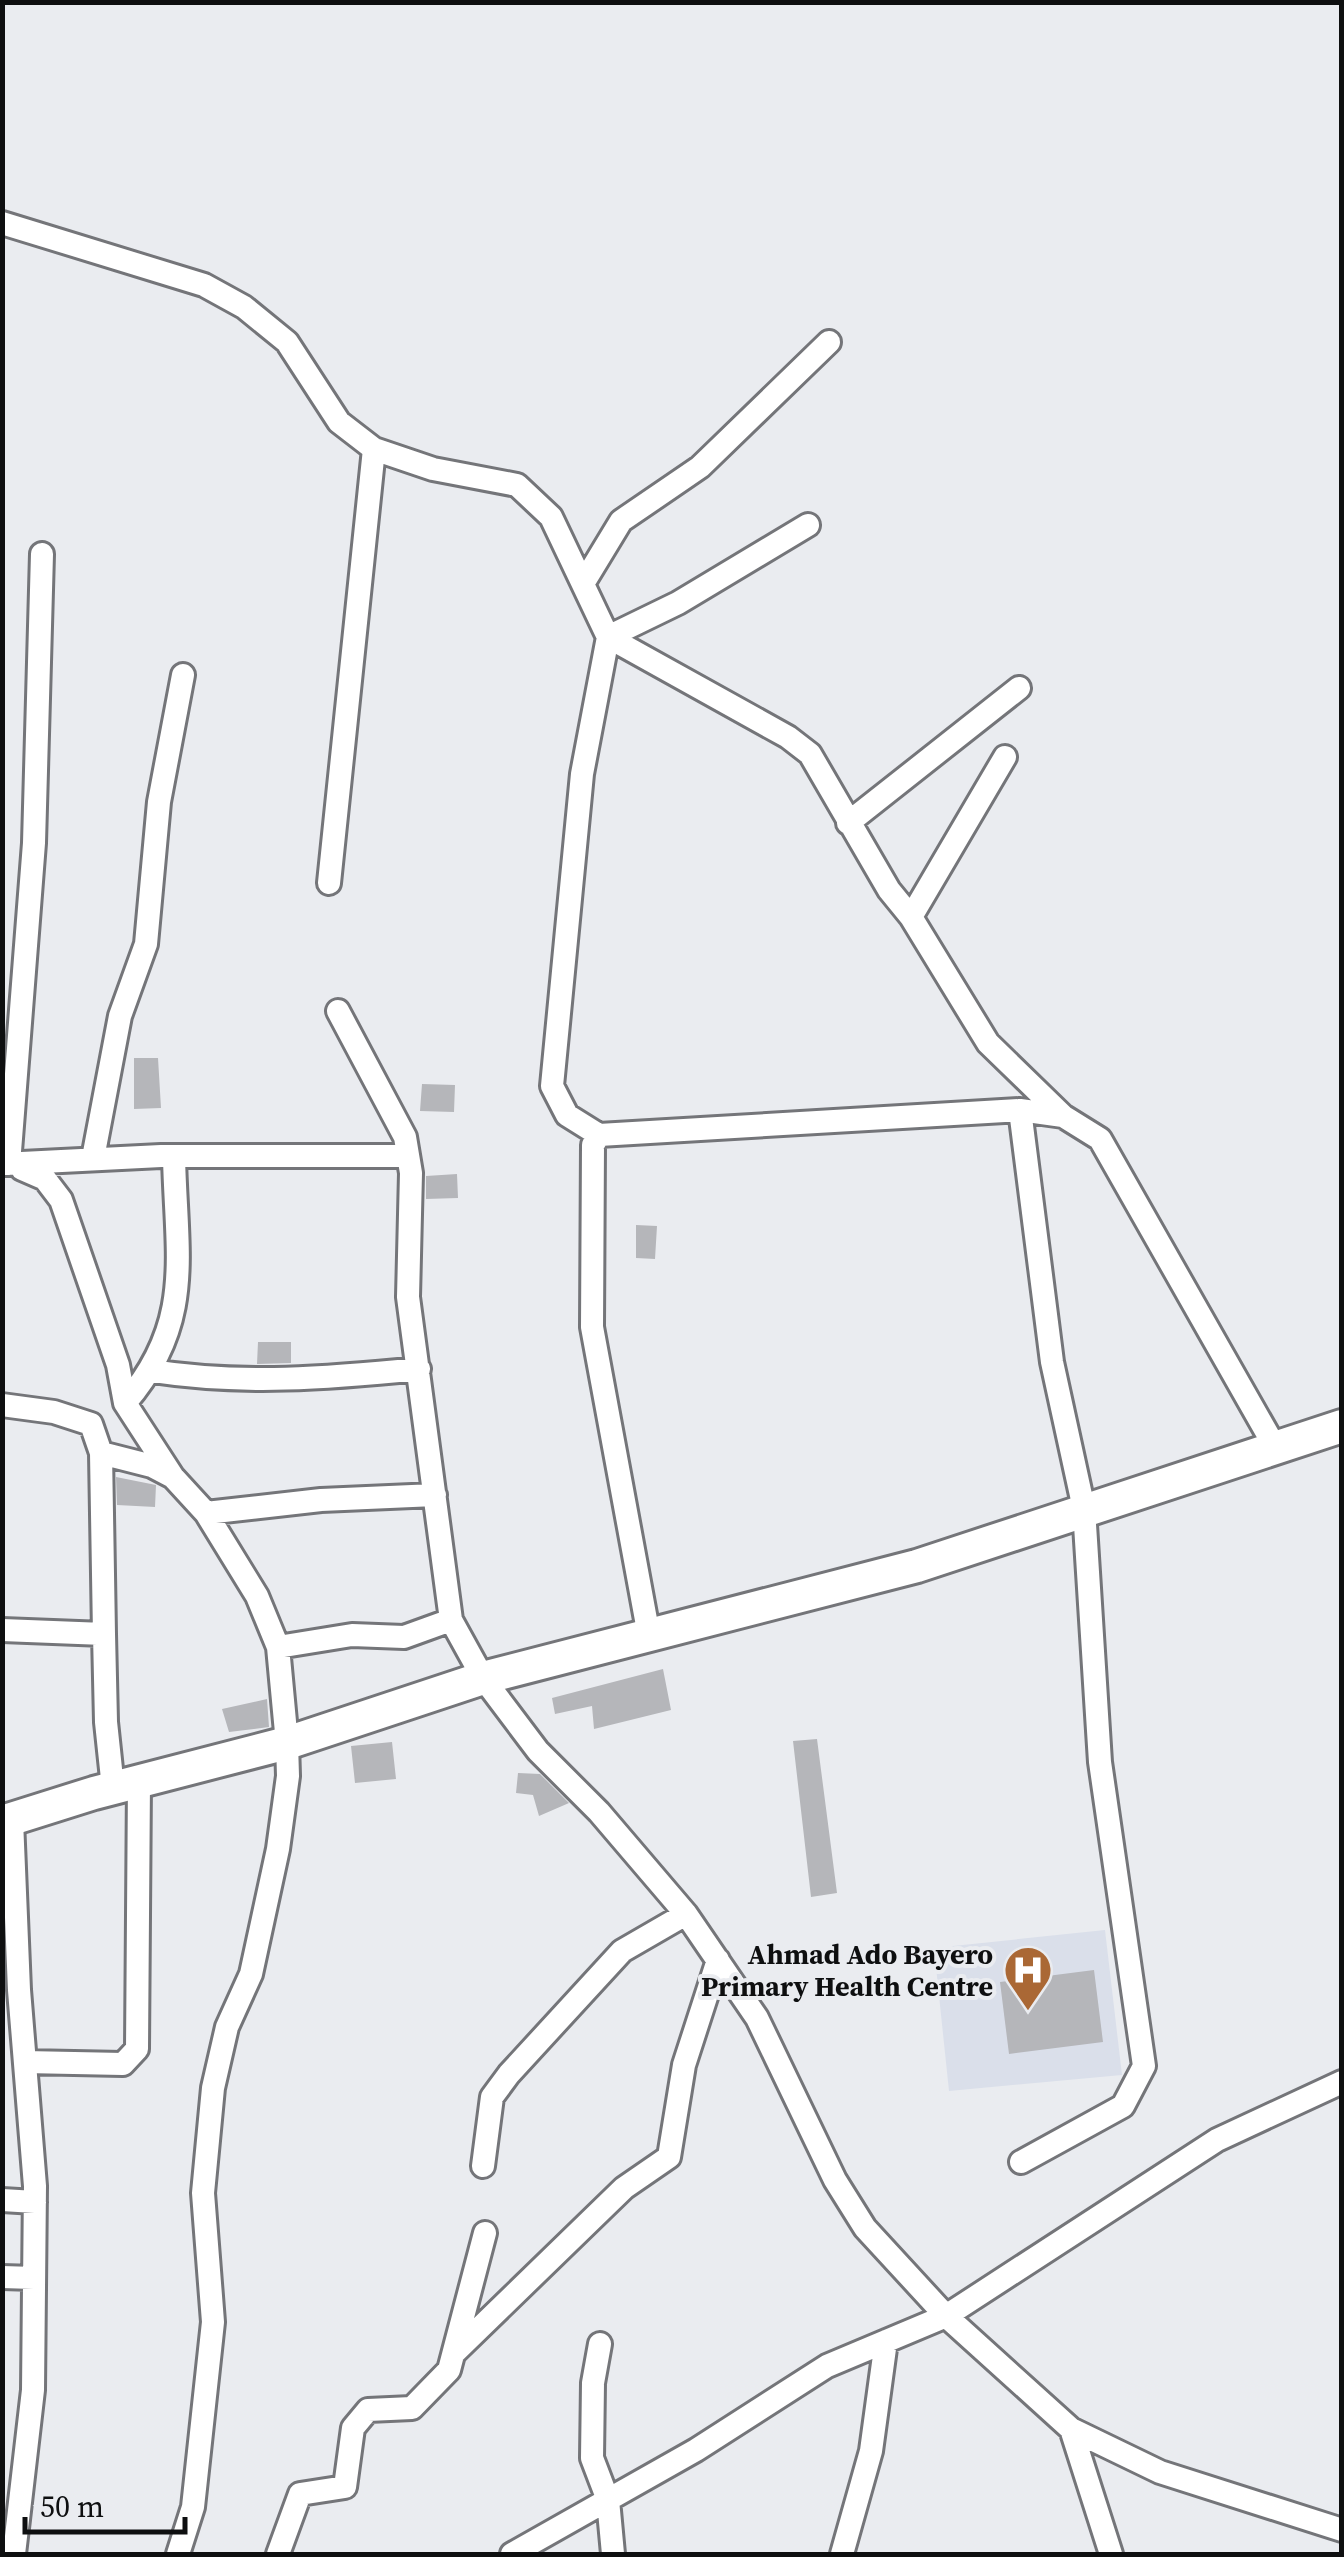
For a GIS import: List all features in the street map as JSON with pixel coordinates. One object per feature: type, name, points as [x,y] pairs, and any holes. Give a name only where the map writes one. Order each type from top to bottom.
[{"type":"street","points":[[2,223],[204,285],[244,306],[287,342],[338,422],[374,449],[433,469],[517,485],[551,517],[608,637],[582,774],[552,1086],[567,1114],[599,1134],[1020,1110],[1063,1116]]},
{"type":"street","points":[[584,582],[621,522],[700,467],[829,342]]},
{"type":"street","points":[[329,883],[374,449]]},
{"type":"street","points":[[608,637],[678,604],[808,525]]},
{"type":"street","points":[[6,1164],[11,1007],[34,844],[42,554]]},
{"type":"street","points":[[608,637],[788,737],[810,754],[848,823],[988,1044],[1063,1116],[1100,1139],[1275,1447]]},
{"type":"street","points":[[94,1158],[120,1016],[146,944],[159,802],[183,674]]},
{"type":"street","points":[[848,823],[1019,688]]},
{"type":"street","points":[[911,918],[1005,757]]},
{"type":"street","points":[[338,1012],[404,1137],[411,1172],[408,1297],[451,1620],[483,1678],[538,1750],[600,1812],[686,1914],[757,2018],[835,2180],[865,2228],[946,2316],[1071,2429],[1160,2472],[1342,2530]]},
{"type":"street","points":[[1020,1110],[1052,1362],[1084,1510],[1100,1762],[1144,2066],[1123,2106],[1021,2162]]},
{"type":"street","points":[[599,1134],[594,1144],[592,1327],[649,1636]]},
{"type":"street","points":[[6,1164],[94,1158],[405,1156]]},
{"type":"street","points":[[125,1403],[152,1371],[175,1314],[181,1280],[174,1157]]},
{"type":"street","points":[[6,1164],[45,1179],[62,1200],[118,1365],[125,1403],[174,1477],[206,1513],[257,1596],[278,1647],[288,1743],[278,1849],[251,1974],[227,2027],[213,2088],[203,2194],[213,2322],[194,2507],[178,2554]]},
{"type":"street","points":[[152,1371],[202,1378],[298,1381],[419,1369]]},
{"type":"street","points":[[2,1405],[54,1412],[91,1424],[101,1453],[106,1722],[126,1784],[137,2049],[124,2064],[25,2062]]},
{"type":"street","points":[[14,2554],[33,2390],[35,2202],[7,1821],[126,1784],[288,1743],[352,1720],[447,1694],[483,1678],[916,1566],[1342,1426]]},
{"type":"street","points":[[101,1453],[152,1466],[174,1477]]},
{"type":"street","points":[[206,1513],[321,1500],[435,1495]]},
{"type":"street","points":[[278,1647],[352,1635],[404,1636],[451,1620]]},
{"type":"street","points":[[2,1630],[104,1634]]},
{"type":"street","points":[[483,2166],[492,2097],[509,2074],[622,1951],[686,1914]]},
{"type":"street","points":[[454,2353],[624,2188],[669,2157],[684,2065],[718,1960]]},
{"type":"street","points":[[512,2554],[827,2366],[946,2316],[1218,2140],[1342,2082]]},
{"type":"street","points":[[2,2200],[35,2202]]},
{"type":"street","points":[[278,2554],[300,2494],[346,2486],[353,2428],[368,2410],[412,2408],[449,2370],[484,2233]]},
{"type":"street","points":[[2,2277],[34,2278]]},
{"type":"street","points":[[842,2554],[872,2451],[886,2342]]},
{"type":"street","points":[[600,2344],[593,2383],[592,2458],[608,2500],[613,2554]]},
{"type":"street","points":[[1071,2429],[1110,2554]]},
{"type":"shaded area","name":"Ahmad Ado Bayero Primary Health Centre","points":[[1105,1930],[1122,2075],[949,2091],[934,1948]]},
{"type":"building","points":[[134,1058],[158,1058],[161,1108],[134,1109]]},
{"type":"building","points":[[422,1084],[455,1085],[454,1112],[420,1111]]},
{"type":"building","points":[[457,1174],[458,1198],[426,1199],[426,1176]]},
{"type":"building","points":[[636,1225],[657,1226],[655,1259],[636,1258]]},
{"type":"building","points":[[258,1342],[291,1342],[291,1363],[257,1364]]},
{"type":"building","points":[[116,1477],[156,1485],[155,1507],[117,1505]]},
{"type":"building","points":[[663,1669],[671,1710],[594,1729],[592,1706],[555,1714],[552,1698]]},
{"type":"building","points":[[267,1699],[269,1727],[229,1732],[222,1709]]},
{"type":"building","points":[[817,1739],[837,1893],[811,1897],[793,1741]]},
{"type":"building","points":[[392,1742],[396,1779],[355,1783],[351,1746]]},
{"type":"building","points":[[518,1773],[540,1774],[569,1803],[539,1816],[533,1795],[516,1793]]},
{"type":"building","points":[[1094,1970],[1103,2042],[1009,2054],[1000,1982]]},
{"type":"place","name":"Ahmad Ado Bayero Primary Health Centre","points":[[1028,2012]]}]
